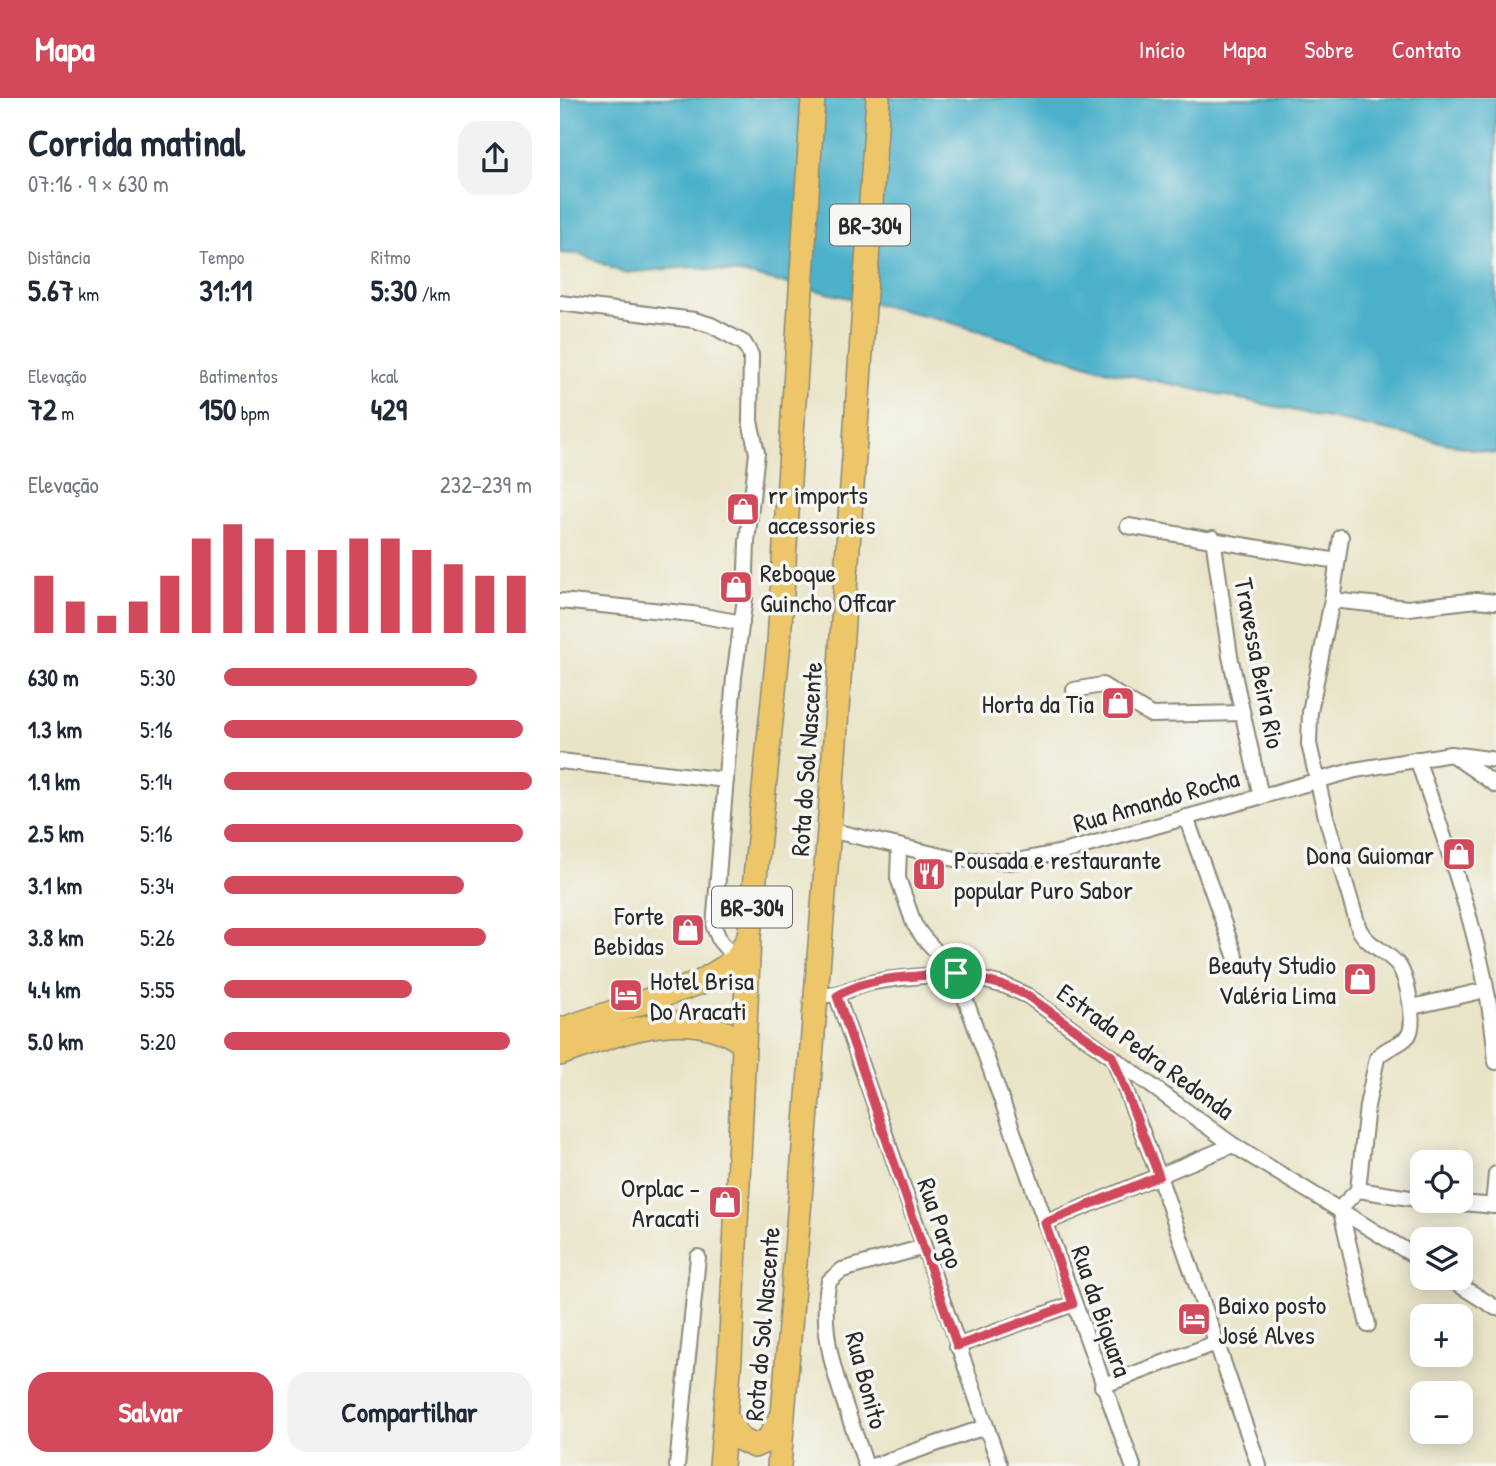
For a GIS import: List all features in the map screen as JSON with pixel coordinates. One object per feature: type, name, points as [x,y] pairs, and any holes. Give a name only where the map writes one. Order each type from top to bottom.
[{"type":"highway","name":"Rota do Sol Nascente","points":[[722,1466],[749,937],[774,705],[813,98]]},
{"type":"highway","name":"Rota do Sol Nascente","points":[[779,1466],[782,1414],[827,996],[829,830],[878,98]]},
{"type":"highway","points":[[560,1030],[699,983],[736,960],[749,937]]},
{"type":"highway","points":[[560,1054],[638,1028],[660,1024],[730,1033],[743,1043]]},
{"type":"highway","points":[[726,1418],[740,1439],[754,1446],[768,1440],[782,1414]]},
{"type":"street","points":[[560,303],[694,320],[744,343],[751,355],[750,421],[757,453],[742,623],[734,677],[714,927],[720,940],[736,960]]},
{"type":"street","points":[[1128,526],[1213,538],[1337,561]]},
{"type":"street","points":[[1341,537],[1332,600],[1310,712],[1308,744],[1359,929],[1368,943],[1399,966],[1412,1007],[1411,1030],[1407,1037],[1382,1051],[1374,1068],[1358,1190],[1340,1208],[1368,1325]]},
{"type":"street","name":"Travessa Beira Rio","points":[[1213,538],[1230,656],[1261,797]]},
{"type":"street","points":[[1332,600],[1408,608],[1477,600],[1496,602]]},
{"type":"street","points":[[560,601],[693,614],[742,623]]},
{"type":"street","points":[[1074,690],[1102,685],[1145,712],[1160,717],[1242,713]]},
{"type":"street","points":[[1451,754],[1496,785]]},
{"type":"street","name":"Rua Amando Rocha","points":[[829,830],[900,848],[981,863],[1012,862],[1067,851],[1318,780],[1417,759],[1451,754],[1496,760]]},
{"type":"street","points":[[1417,759],[1449,847],[1482,964],[1496,1062]]},
{"type":"street","points":[[560,761],[726,780]]},
{"type":"street","points":[[1186,817],[1238,964]]},
{"type":"street","points":[[900,848],[898,878],[914,924],[956,973]]},
{"type":"street","points":[[827,996],[876,982],[956,973]]},
{"type":"street","name":"Estrada Pedra Redonda","points":[[956,973],[1006,986],[1028,996],[1233,1145],[1410,1253]]},
{"type":"street","name":"Rua da Biquara","points":[[956,973],[1102,1386],[1133,1466]]},
{"type":"street","points":[[1412,1007],[1486,990]]},
{"type":"street","name":"Rua Pargo","points":[[827,996],[924,1247],[1000,1466]]},
{"type":"street","points":[[1112,1056],[1159,1176],[1259,1466]]},
{"type":"street","points":[[1045,1223],[1233,1145]]},
{"type":"street","points":[[1473,1204],[1495,1206],[1496,1174]]},
{"type":"street","points":[[1358,1190],[1410,1198]]},
{"type":"street","name":"Rua Bonito","points":[[866,1466],[830,1349],[826,1321],[829,1281],[842,1270],[924,1247]]},
{"type":"street","points":[[677,1466],[698,1257]]},
{"type":"street","points":[[1467,1290],[1496,1308]]},
{"type":"street","points":[[957,1346],[1073,1304]]},
{"type":"street","points":[[1102,1386],[1216,1343]]},
{"type":"street","points":[[872,1466],[985,1427]]},
{"type":"water","points":[[560,98],[1496,98],[1496,454],[1105,370],[936,318],[745,274],[690,267],[623,273],[581,254],[560,253]]},
{"type":"place","name":"rr imports accessories","points":[[743,509]]},
{"type":"place","name":"Reboque Guincho Offcar","points":[[736,587]]},
{"type":"place","name":"Horta da Tia","points":[[1118,703]]},
{"type":"place","name":"Dona Guiomar","points":[[1459,854]]},
{"type":"place","name":"Pousada e restaurante popular Puro Sabor","points":[[929,874]]},
{"type":"place","name":"Forte Bebidas","points":[[688,930]]},
{"type":"place","name":"Beauty Studio Valéria Lima","points":[[1360,979]]},
{"type":"place","name":"Hotel Brisa Do Aracati","points":[[626,995]]},
{"type":"place","name":"Orplac - Aracati","points":[[725,1202]]},
{"type":"place","name":"Baixo posto José Alves","points":[[1194,1319]]},
{"type":"route","points":[[956,973],[1006,986],[1028,996],[1112,1056],[1159,1176],[1045,1223],[1073,1304],[957,1346],[837,996],[853,987],[876,982],[956,973]]}]
